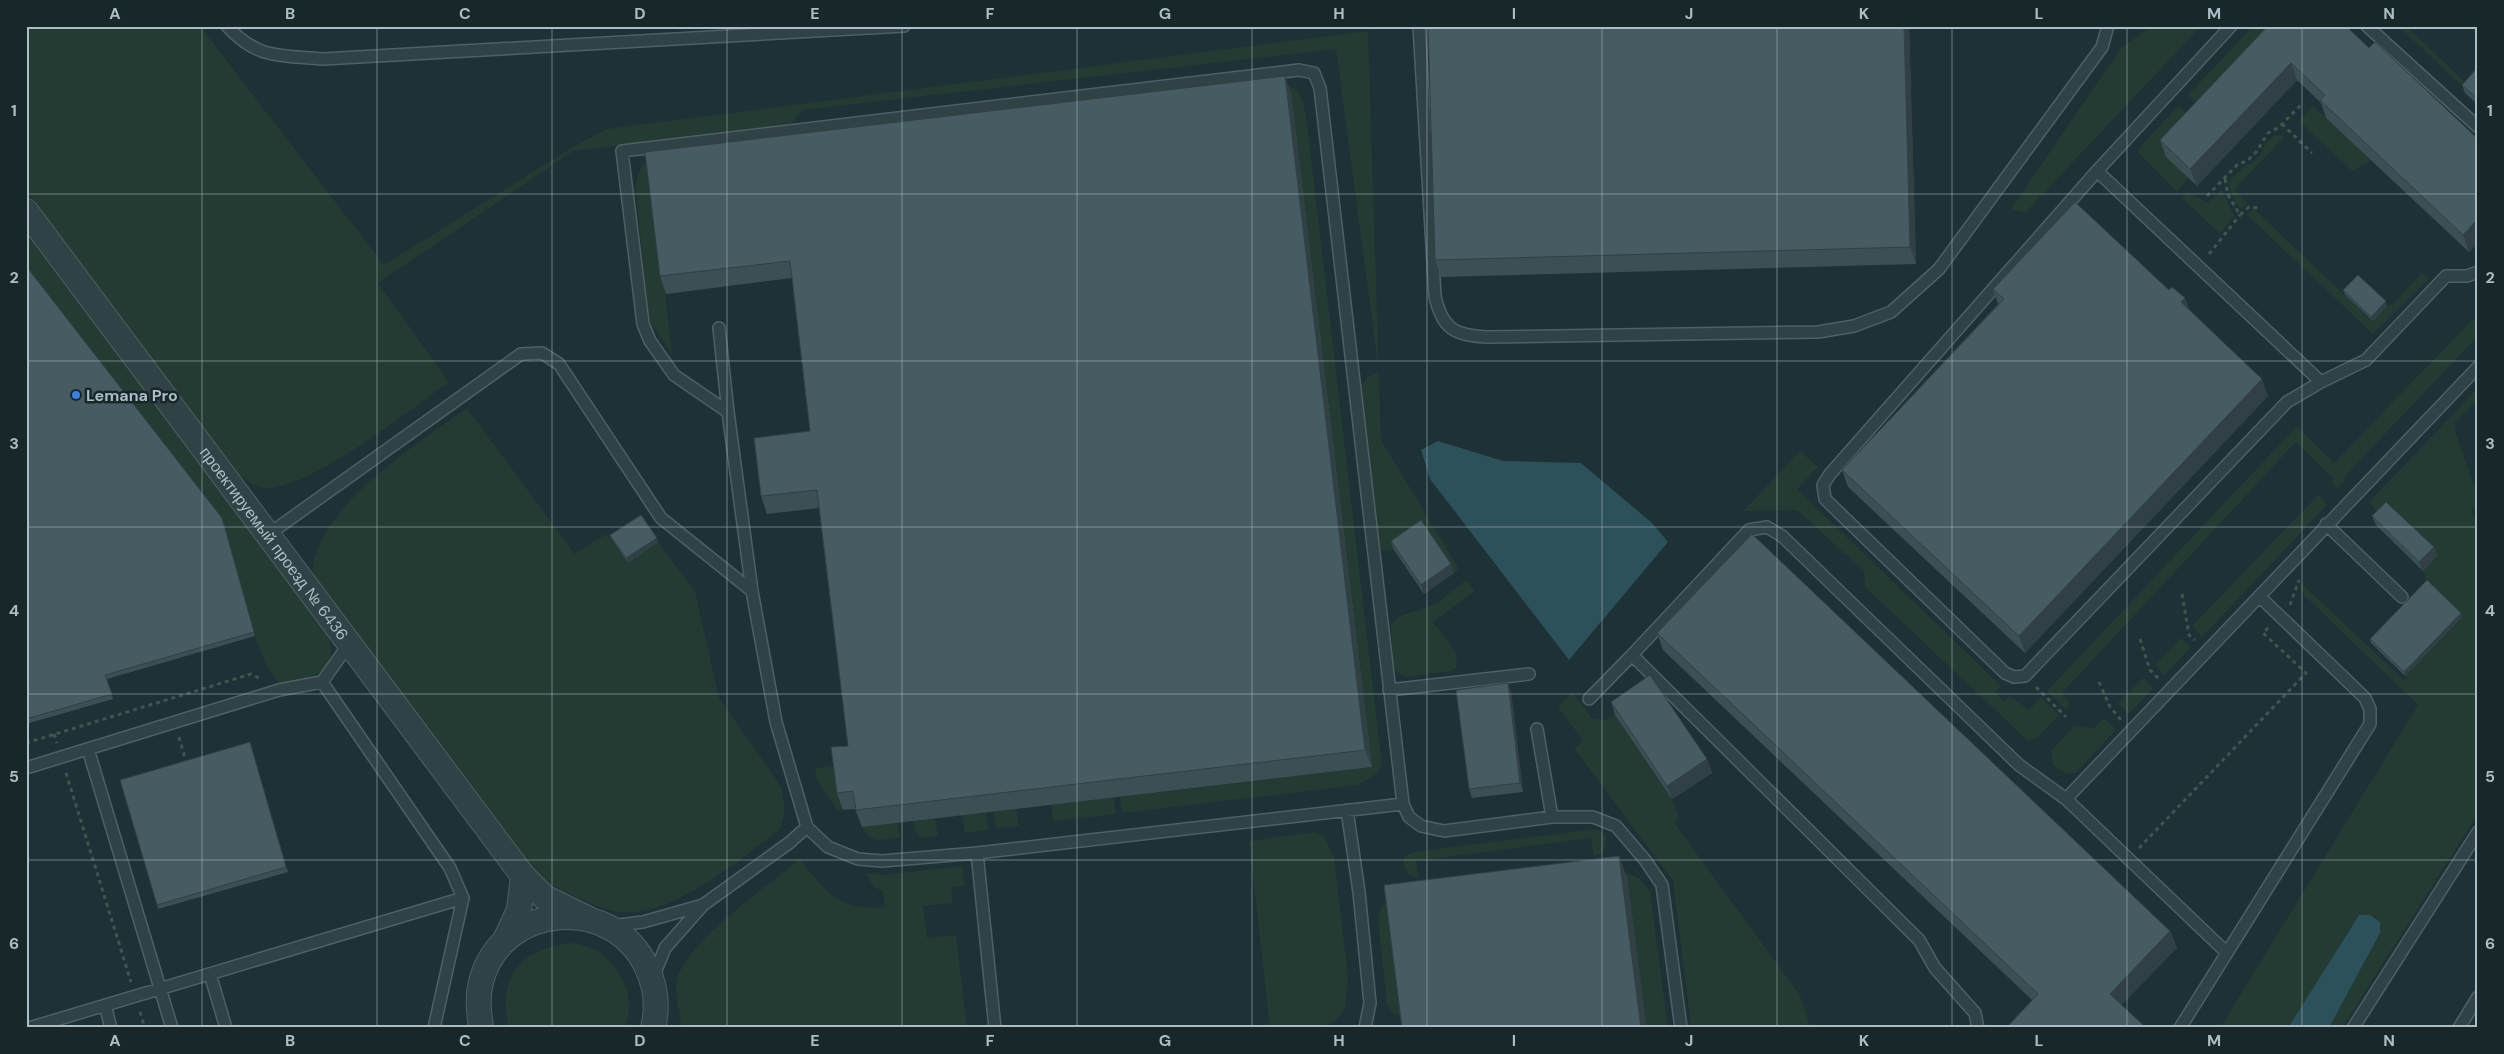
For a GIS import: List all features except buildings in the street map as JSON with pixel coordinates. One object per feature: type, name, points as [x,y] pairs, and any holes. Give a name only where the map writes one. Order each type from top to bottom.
[{"type":"street","name":"проектируемый проезд № 6436","points":[[26,211],[523,876],[544,897],[587,918]]},
{"type":"street","points":[[482,1028],[478,1005],[481,982],[490,960],[504,942],[519,910],[523,876]]},
{"type":"street","points":[[504,942],[522,928],[543,919],[565,916],[587,918],[609,926],[633,946],[643,958],[652,979],[656,1002],[653,1027]]},
{"type":"lane","points":[[227,26],[238,38],[263,54],[323,59],[904,26]]},
{"type":"lane","points":[[1419,26],[1436,302],[1439,315],[1452,329],[1468,337],[1489,337],[1818,332],[1854,326],[1891,312],[1939,269],[2102,47],[2108,26]]},
{"type":"lane","points":[[2231,26],[2097,171],[1823,485],[1825,499],[2005,673],[2014,677],[2025,676],[2287,402],[2321,382],[2366,360],[2446,276],[2467,276],[2478,272]]},
{"type":"lane","points":[[2367,26],[2478,127]]},
{"type":"lane","points":[[728,412],[674,375],[650,341],[642,324],[622,151],[1299,70],[1314,73],[1320,88],[1403,804],[1409,817],[1421,826],[1444,831],[1552,816],[1593,817],[1616,826],[1645,860],[1662,885],[1681,1028]]},
{"type":"lane","points":[[2097,171],[2321,382]]},
{"type":"lane","points":[[719,328],[728,412],[752,591],[776,722],[807,827],[828,847],[858,859],[882,860],[977,853],[1403,804]]},
{"type":"lane","points":[[269,534],[521,354],[542,353],[559,364],[662,518],[752,591]]},
{"type":"lane","points":[[2066,799],[2326,524],[2478,368]]},
{"type":"lane","points":[[2326,524],[2402,597]]},
{"type":"lane","points":[[1589,699],[1750,530],[1766,527],[1782,536],[2020,765],[2066,799],[2227,953]]},
{"type":"lane","points":[[2180,1028],[2370,724],[2370,709],[2365,698],[2259,596]]},
{"type":"lane","points":[[26,768],[279,690],[322,682],[349,644]]},
{"type":"lane","points":[[1632,655],[1919,940],[1935,968],[1975,1013],[1978,1028]]},
{"type":"lane","points":[[1390,690],[1529,674]]},
{"type":"lane","points":[[322,682],[450,868],[463,898],[434,1028]]},
{"type":"lane","points":[[1538,729],[1552,816]]},
{"type":"lane","points":[[88,749],[172,1028]]},
{"type":"lane","points":[[1347,810],[1359,892],[1370,1003],[1365,1028]]},
{"type":"lane","points":[[652,979],[664,948],[703,905],[789,843],[807,827]]},
{"type":"lane","points":[[2353,1028],[2478,832]]},
{"type":"lane","points":[[977,853],[995,1028]]},
{"type":"lane","points":[[29,1028],[463,898]]},
{"type":"lane","points":[[609,926],[643,922],[703,905]]},
{"type":"lane","points":[[210,974],[226,1028]]},
{"type":"lane","points":[[2459,1028],[2478,997]]},
{"type":"lane","points":[[105,1005],[111,1028]]},
{"type":"path","points":[[2207,196],[2238,164],[2247,161],[2256,152],[2268,133],[2282,124],[2302,104]]},
{"type":"path","points":[[2282,124],[2312,153]]},
{"type":"path","points":[[2224,178],[2228,195],[2240,215]]},
{"type":"path","points":[[2200,268],[2240,215],[2249,207],[2259,208]]},
{"type":"path","points":[[2128,859],[2306,673],[2264,633],[2290,606],[2299,579]]},
{"type":"path","points":[[2182,594],[2189,635],[2208,650]]},
{"type":"path","points":[[2140,639],[2150,670],[2170,690]]},
{"type":"path","points":[[26,743],[251,674],[279,690]]},
{"type":"path","points":[[2025,676],[2066,717]]},
{"type":"path","points":[[2099,682],[2110,708],[2131,730]]},
{"type":"path","points":[[175,722],[187,766]]},
{"type":"path","points":[[54,734],[145,1028]]},
{"type":"green space","points":[[26,26],[200,26],[384,265],[576,145],[607,129],[1368,31],[1379,370],[1336,49],[802,110],[791,124],[573,151],[378,283],[449,382],[332,463],[284,485],[260,487],[238,473],[26,190]]},
{"type":"green space","points":[[2152,26],[2201,26],[2025,213],[2011,209],[2121,48]]},
{"type":"green space","points":[[2253,26],[2290,26],[2207,114],[2188,95]]},
{"type":"green space","points":[[2398,26],[2406,26],[2466,83],[2463,87]]},
{"type":"green space","points":[[1273,84],[1288,86],[1297,91],[1306,115],[1382,765],[1376,774],[1358,785],[1122,813],[1120,797],[1372,767],[1291,94],[651,170],[672,354],[649,320],[635,185],[640,169],[648,159]]},
{"type":"green space","points":[[2178,106],[2198,124],[2168,155],[2188,178],[2177,192],[2138,152],[2141,146]]},
{"type":"green space","points":[[2313,106],[2371,159],[2366,164],[2352,171],[2299,121]]},
{"type":"green space","points":[[2274,135],[2285,136],[2234,190],[2248,203],[2241,209],[2235,202],[2228,182],[2262,153],[2264,144]]},
{"type":"green space","points":[[2222,189],[2234,216],[2220,234],[2181,197],[2187,192],[2208,203]]},
{"type":"green space","points":[[2254,209],[2372,321],[2387,306],[2393,304],[2422,273],[2429,279],[2373,334],[2246,214]]},
{"type":"green space","points":[[26,226],[329,638],[330,660],[326,668],[319,673],[281,685],[272,675],[255,636],[26,268]]},
{"type":"green space","points":[[2478,319],[2478,336],[2346,475],[2345,481],[2337,488],[2331,482],[2334,479],[2296,442],[2062,693],[2070,703],[2066,710],[2047,691],[2297,426],[2334,463],[2471,321]]},
{"type":"green space","points":[[1379,372],[1381,440],[1459,569],[1454,573],[1424,529],[1394,550],[1382,551],[1380,547],[1361,385],[1369,376]]},
{"type":"green space","points":[[2475,391],[2478,391],[2478,399],[2455,422],[2455,431],[2478,497],[2478,507],[2471,510],[2478,527],[2478,814],[2342,1028],[2329,1028],[2380,933],[2359,915],[2288,1028],[2220,1028],[2418,705],[2305,596],[2300,590],[2301,583],[2405,681],[2428,584],[2423,571],[2369,502]]},
{"type":"green space","points":[[467,408],[575,554],[606,534],[628,563],[658,542],[695,591],[719,698],[780,785],[784,808],[782,825],[779,830],[723,872],[679,898],[656,907],[634,912],[614,911],[582,900],[533,875],[312,574],[317,549],[330,525],[349,502],[372,479],[397,459]]},
{"type":"green space","points":[[1800,451],[1818,467],[1797,489],[2001,686],[1995,692],[2004,701],[2010,696],[2029,710],[2041,697],[2059,715],[2037,738],[2028,741],[1865,587],[1864,571],[1797,510],[1743,511]]},
{"type":"green space","points":[[2319,494],[2327,505],[2202,637],[2192,626]]},
{"type":"green space","points":[[1466,580],[1475,591],[1433,622],[1457,654],[1456,668],[1451,671],[1405,677],[1398,673],[1393,666],[1391,624],[1398,617],[1436,604]]},
{"type":"green space","points":[[2181,638],[2191,647],[2165,675],[2155,665]]},
{"type":"green space","points":[[2143,678],[2153,688],[2129,714],[2118,703]]},
{"type":"green space","points":[[1572,692],[1592,718],[1605,720],[1615,715],[1672,799],[1678,815],[1675,824],[1800,995],[1810,1027],[1691,1028],[1673,881],[1574,748],[1583,741],[1558,707]]},
{"type":"green space","points":[[2104,718],[2116,730],[2076,772],[2067,774],[2053,765],[2051,751],[2074,726],[2094,728]]},
{"type":"green space","points":[[838,765],[843,810],[836,809],[815,776],[816,768]]},
{"type":"green space","points":[[1113,797],[1116,814],[1053,821],[1051,805]]},
{"type":"green space","points":[[1016,809],[1019,826],[996,828],[993,812]]},
{"type":"green space","points":[[986,813],[989,830],[965,833],[962,815]]},
{"type":"green space","points":[[935,819],[938,836],[921,838],[915,831],[913,821]]},
{"type":"green space","points":[[897,823],[900,837],[882,840],[869,837],[862,827]]},
{"type":"green space","points":[[1598,829],[1607,837],[1603,853],[1594,856],[1591,838],[1416,861],[1418,878],[1410,876],[1403,864],[1405,856],[1413,852]]},
{"type":"green space","points":[[1315,832],[1324,836],[1334,857],[1348,977],[1345,1008],[1338,1018],[1327,1025],[1306,1028],[1270,1028],[1249,841]]},
{"type":"green space","points":[[800,859],[826,890],[835,897],[856,906],[869,907],[885,907],[883,890],[874,888],[866,873],[883,875],[962,866],[965,886],[951,888],[953,903],[923,906],[927,938],[956,935],[967,1028],[681,1028],[676,982],[685,962],[698,946],[731,914]]},
{"type":"green space","points":[[1621,870],[1640,879],[1650,891],[1668,1028],[1647,1028],[1628,880],[1406,1015],[1400,1016],[1395,1014],[1387,1005],[1378,919],[1381,907],[1387,901]]},
{"type":"green space","points":[[574,943],[596,950],[620,974],[625,984],[629,1006],[624,1028],[509,1028],[506,993],[510,979],[517,968],[527,958],[540,951]]},
{"type":"water","points":[[1438,441],[1503,461],[1581,463],[1652,523],[1668,542],[1569,660],[1430,479],[1421,450]]},
{"type":"water","points":[[2359,915],[2370,915],[2380,922],[2380,933],[2329,1028],[2288,1028]]},
{"type":"place","name":"Lemana Pro","points":[[76,395]]}]
